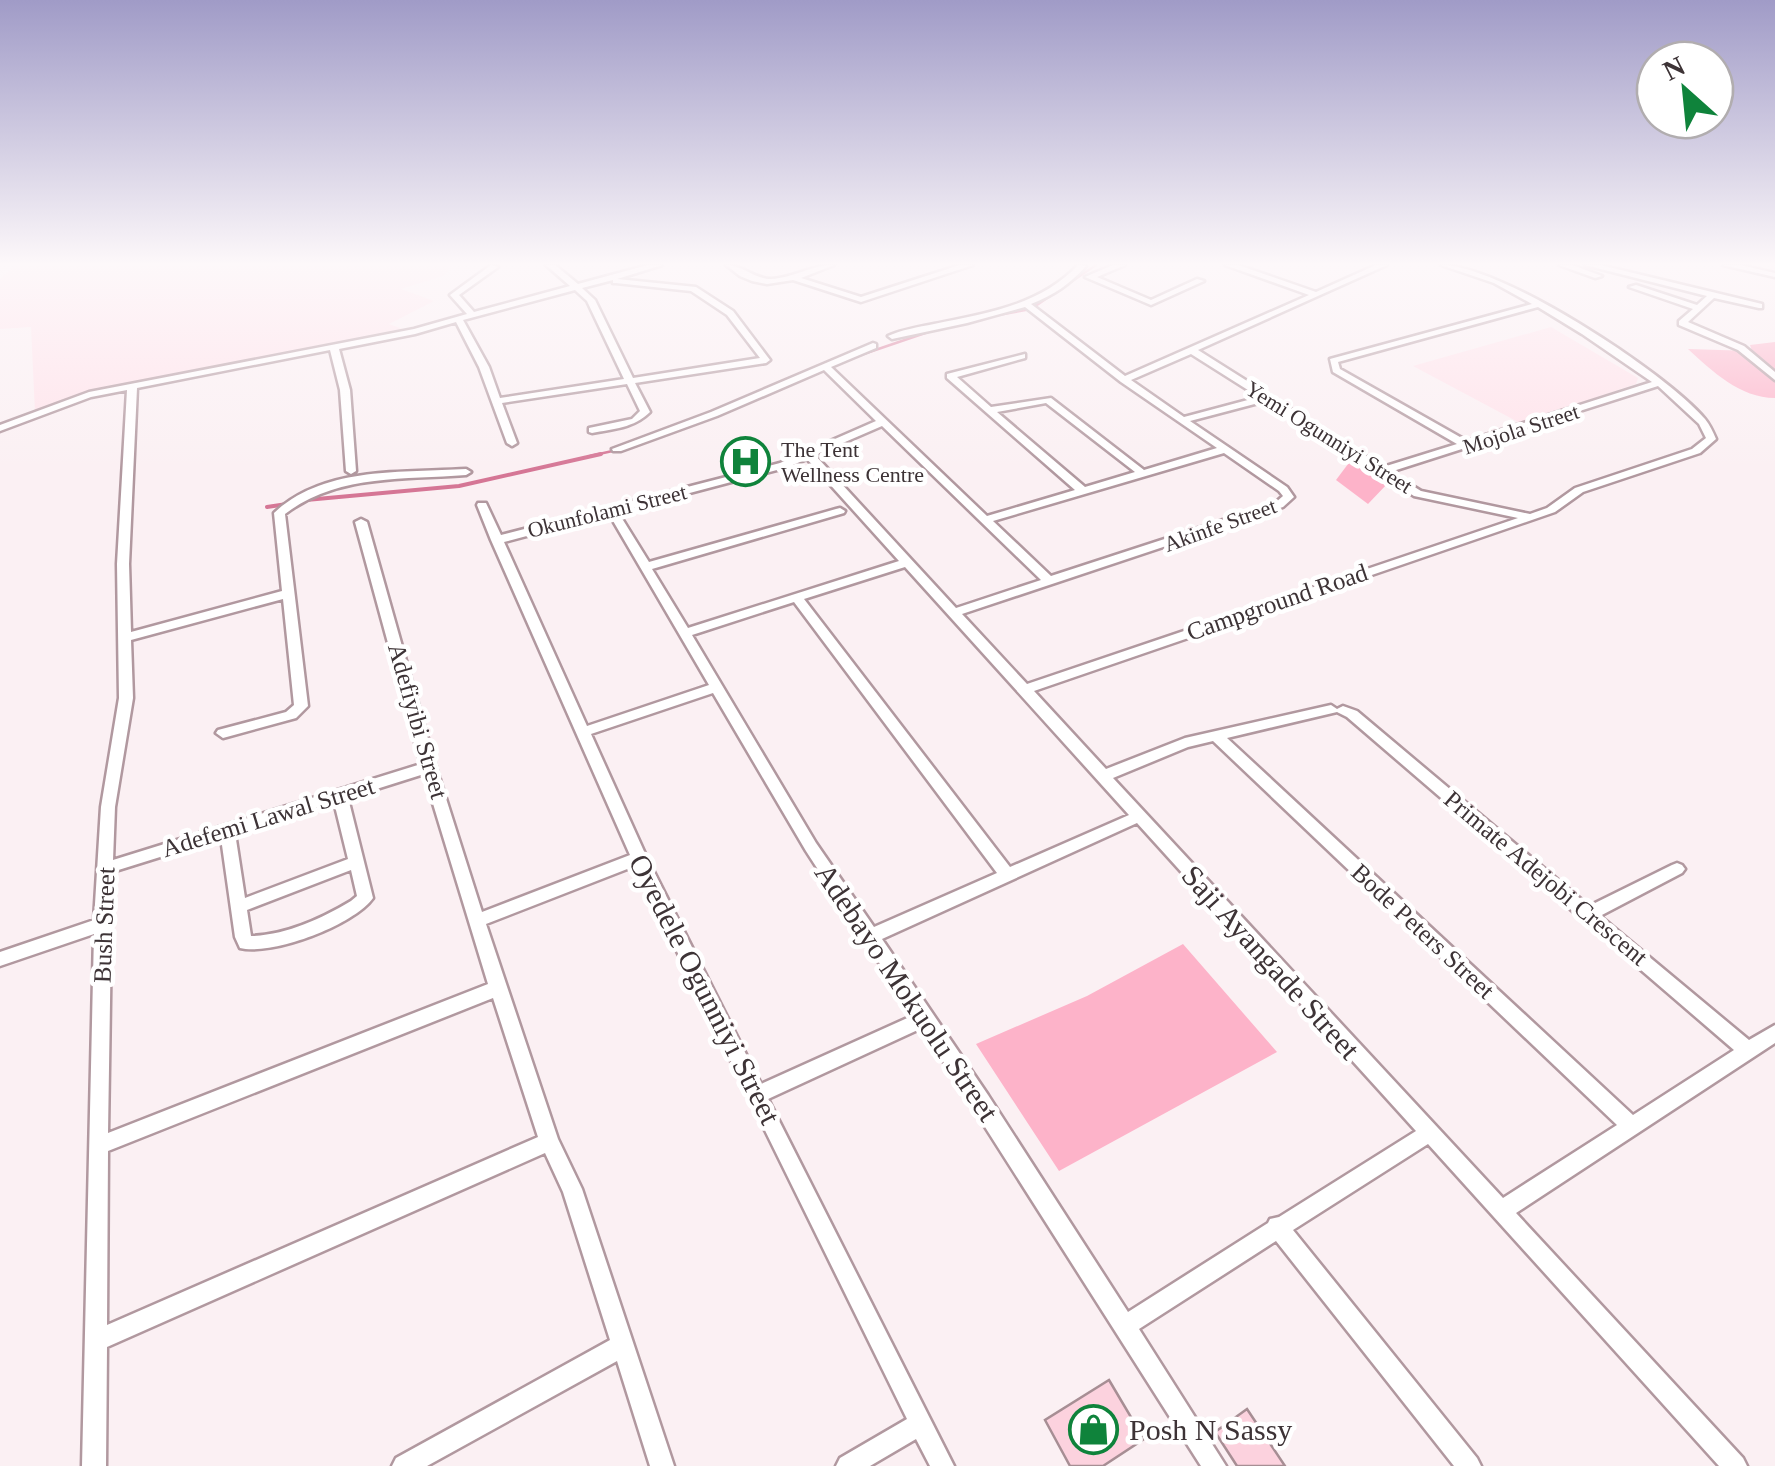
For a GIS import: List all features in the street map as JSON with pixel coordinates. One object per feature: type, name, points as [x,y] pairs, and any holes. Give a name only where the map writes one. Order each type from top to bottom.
[{"type":"street","points":[[0,428],[71,400],[397,333]]},
{"type":"street","points":[[467,333],[512,443]]},
{"type":"street","points":[[592,430],[642,417],[644,412],[609,333]]},
{"type":"street","points":[[497,401],[766,359],[746,333]]},
{"type":"street","points":[[892,336],[904,333]]},
{"type":"street","name":"Akinfe Street","points":[[952,613],[1286,502],[1288,494],[1283,489],[1124,380],[1065,333]]},
{"type":"street","points":[[1124,380],[1232,333]]},
{"type":"street","points":[[1434,333],[1334,361],[1336,370],[1469,446]]},
{"type":"street","points":[[1582,333],[1660,383]]},
{"type":"street","points":[[1707,333],[1741,348],[1775,377]]},
{"type":"street","points":[[617,449],[714,414],[873,346]]},
{"type":"street","points":[[334,347],[345,390],[350,471]]},
{"type":"street","name":"Yemi Ogunniyi Street","points":[[1193,351],[1418,494],[1530,517]]},
{"type":"street","points":[[1022,356],[950,376],[1082,490]]},
{"type":"street","points":[[827,368],[988,518],[1049,581]]},
{"type":"street","name":"Mojola Street","points":[[1381,471],[1660,383]]},
{"type":"street","name":"Campground Road","points":[[1024,690],[1551,510],[1578,490],[1708,444],[1712,435],[1701,416],[1660,383]]},
{"type":"street","name":"Bush Street","points":[[94,1466],[102,924],[108,807],[126,698],[123,564],[132,386]]},
{"type":"street","points":[[1182,420],[1266,398]]},
{"type":"street","points":[[989,410],[1048,400],[1142,473]]},
{"type":"street","name":"Okunfolami Street","points":[[497,540],[810,456],[884,420]]},
{"type":"street","points":[[988,518],[1223,450]]},
{"type":"street","name":"Saji Ayangade Street","points":[[810,456],[1735,1466]]},
{"type":"street","points":[[223,734],[291,715],[301,706],[279,513],[297,496],[336,484],[466,472]]},
{"type":"street","name":"Oyedele Ogunniyi Street","points":[[482,505],[639,858],[942,1466]]},
{"type":"street","name":"Adebayo Mokuolu Street","points":[[612,510],[868,937],[982,1101],[1214,1466]]},
{"type":"street","points":[[645,567],[840,511]]},
{"type":"street","name":"Adefiyibi Street","points":[[361,522],[429,767],[498,988],[550,1142],[572,1189],[620,1347],[662,1466]]},
{"type":"street","points":[[684,632],[907,562]]},
{"type":"street","points":[[125,638],[286,594]]},
{"type":"street","points":[[796,598],[1008,876]]},
{"type":"street","points":[[583,732],[717,688]]},
{"type":"street","name":"Primate Adejobi Crescent","points":[[1216,736],[1337,711],[1352,714],[1746,1048]]},
{"type":"street","points":[[1103,776],[1185,743],[1216,736]]},
{"type":"street","name":"Bode Peters Street","points":[[1216,736],[1630,1125]]},
{"type":"street","name":"Adefemi Lawal Street","points":[[106,868],[429,767]]},
{"type":"street","points":[[227,830],[246,943],[268,943],[360,905],[364,890],[340,795]]},
{"type":"street","points":[[868,937],[1140,816]]},
{"type":"street","points":[[478,920],[639,858]]},
{"type":"street","points":[[238,906],[356,862]]},
{"type":"street","points":[[1589,914],[1676,870]]},
{"type":"street","points":[[0,959],[102,924]]},
{"type":"street","points":[[98,1146],[498,988]]},
{"type":"street","points":[[759,1094],[925,1018]]},
{"type":"street","points":[[1501,1211],[1746,1048],[1775,1033]]},
{"type":"street","points":[[1123,1327],[1427,1134]]},
{"type":"street","points":[[95,1341],[550,1142]]},
{"type":"street","points":[[1278,1226],[1470,1466]]},
{"type":"street","points":[[404,1466],[620,1347]]},
{"type":"street","points":[[848,1466],[920,1423]]},
{"type":"shaded area","points":[[31,333],[396,333],[72,397],[35,412]]},
{"type":"shaded area","points":[[1528,333],[1562,333],[1638,378],[1636,384],[1520,423],[1413,366]]},
{"type":"shaded area","points":[[1775,342],[1775,398],[1738,388],[1688,349],[1752,351],[1750,345]]},
{"type":"shaded area","points":[[1351,460],[1388,483],[1368,504],[1336,480]]},
{"type":"shaded area","points":[[1183,944],[1277,1052],[1059,1171],[976,1044],[1087,996]]},
{"type":"building","name":"Posh N Sassy","points":[[1109,1380],[1144,1439],[1103,1466],[1070,1466],[1045,1420]]},
{"type":"building","points":[[1247,1409],[1285,1466],[1237,1466],[1215,1432]]},
{"type":"waterway","points":[[849,359],[924,333]]},
{"type":"waterway","points":[[668,434],[706,420]]},
{"type":"waterway","points":[[590,456],[617,450]]},
{"type":"waterway","points":[[306,500],[459,486],[601,454]]},
{"type":"waterway","points":[[267,507],[287,504]]},
{"type":"place","name":"The Tent Wellness Centre","points":[[746,462]]},
{"type":"place","name":"Posh N Sassy","points":[[1094,1429]]}]
